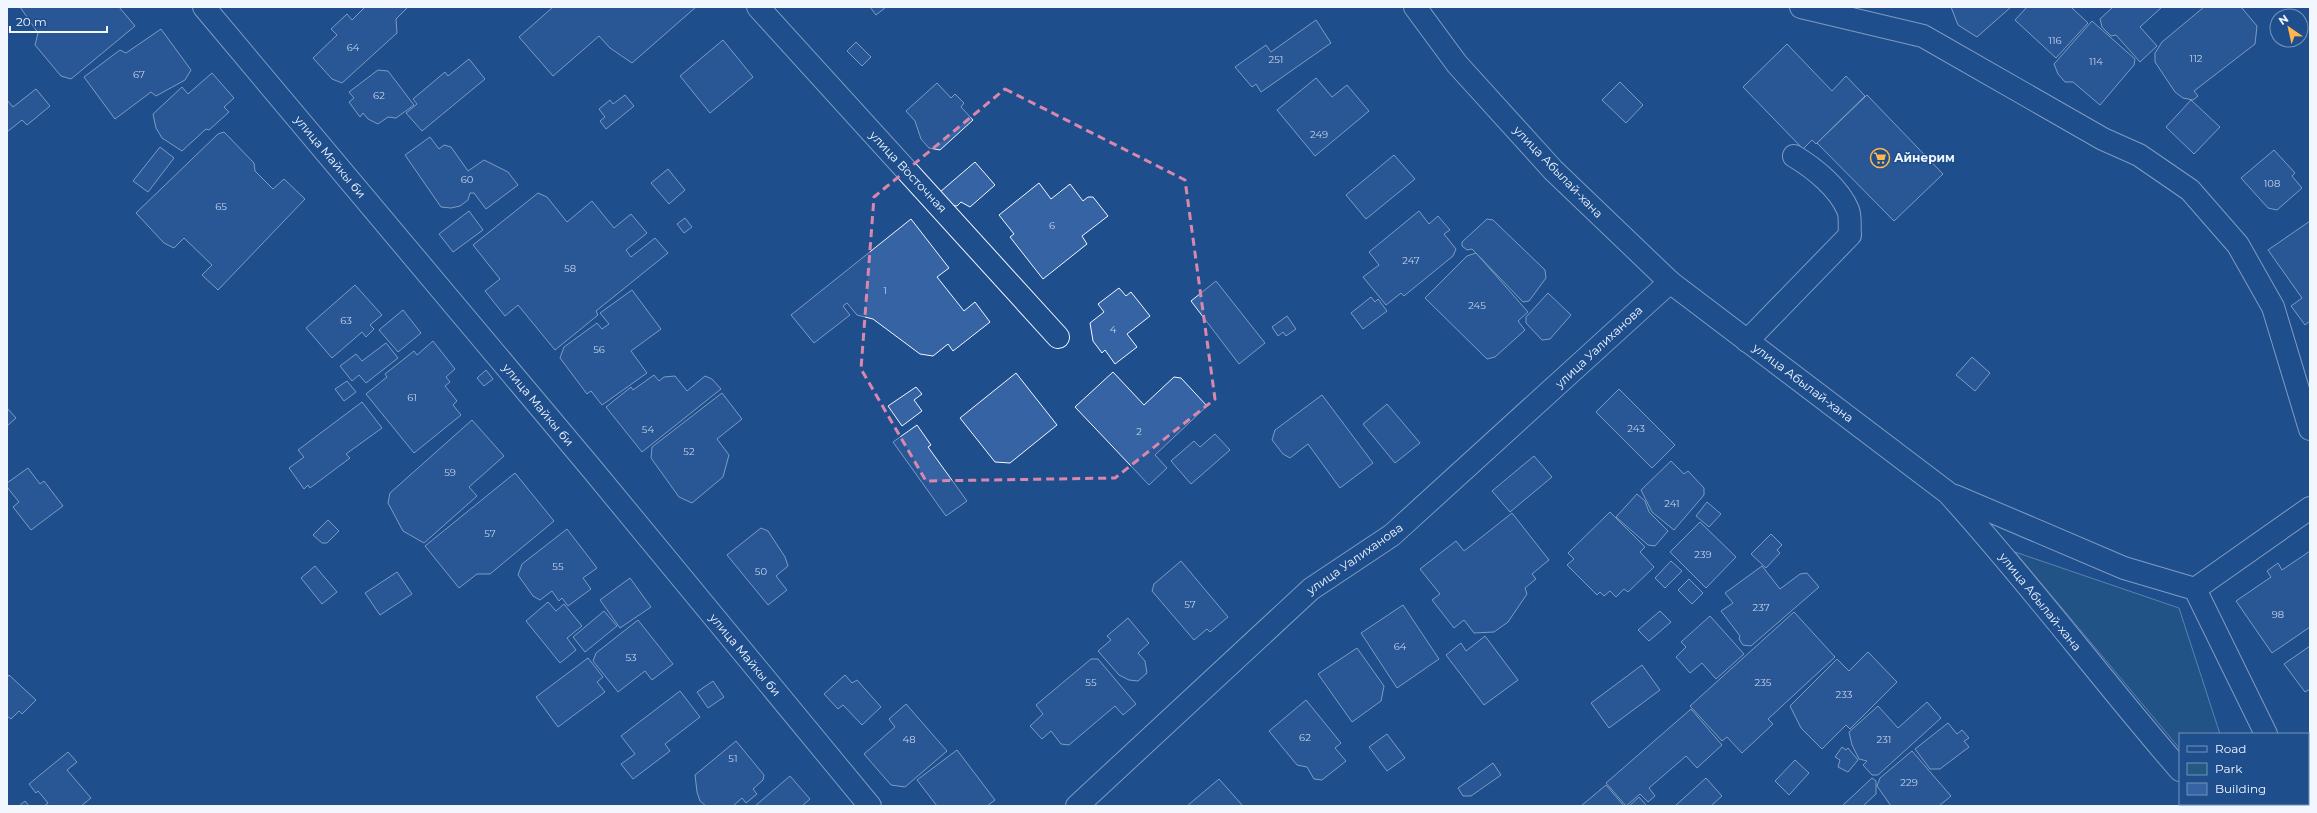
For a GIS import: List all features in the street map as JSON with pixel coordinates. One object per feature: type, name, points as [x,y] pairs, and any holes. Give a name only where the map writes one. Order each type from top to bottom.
[{"type":"street","name":"улица Майкы би","points":[[204,7],[592,469],[870,806]]},
{"type":"street","name":"улица Восточная","points":[[758,7],[1058,337]]},
{"type":"street","name":"улица Абылай-хана","points":[[1415,7],[1457,64],[1553,170],[1670,282],[1948,493],[1982,530],[2119,700],[2179,769]]},
{"type":"street","points":[[1801,7],[1923,36],[2103,139],[2139,155],[2190,190],[2238,245],[2273,307],[2310,429]]},
{"type":"street","points":[[1747,341],[1850,235],[1849,211],[1838,194],[1808,165],[1794,156]]},
{"type":"street","name":"улица Уалиханова","points":[[1077,806],[1311,589],[1392,535],[1670,282]]},
{"type":"street","points":[[1948,493],[2124,568],[2195,589],[2266,733]]},
{"type":"street","points":[[2195,589],[2309,510]]},
{"type":"highlighted area","points":[[1005,89],[1185,180],[1215,399],[1115,478],[926,481],[861,369],[874,197]]},
{"type":"green space","points":[[2015,552],[2179,608],[2220,733],[2179,733],[2179,748]]},
{"type":"building","points":[[20,7],[119,7],[135,26],[71,79],[61,76],[35,45],[38,33]]},
{"type":"building","points":[[365,7],[408,7],[396,19],[397,33],[342,83],[332,79],[313,58],[337,35],[331,29],[347,14],[352,20]]},
{"type":"building","points":[[553,7],[696,7],[632,63],[610,48],[599,36],[553,76],[519,37]]},
{"type":"building","points":[[870,7],[886,7],[876,15]]},
{"type":"building","points":[[1951,7],[2011,7],[1977,37],[1958,25]]},
{"type":"building","points":[[2027,7],[2071,7],[2088,23],[2056,58],[2015,20]]},
{"type":"building","points":[[2113,7],[2162,7],[2140,27],[2157,46],[2140,62],[2116,35],[2111,36],[2102,27],[2100,19]]},
{"type":"building","points":[[2204,7],[2241,7],[2257,26],[2255,44],[2194,91],[2198,96],[2193,100],[2183,98],[2175,92],[2155,62],[2155,53],[2162,42]]},
{"type":"building","points":[[1316,20],[1331,43],[1261,92],[1256,84],[1252,87],[1235,67],[1266,45],[1271,52]]},
{"type":"building","points":[[2092,21],[2135,59],[2134,65],[2100,105],[2073,82],[2065,82],[2058,74],[2054,64]]},
{"type":"building","points":[[161,29],[191,70],[185,80],[156,96],[151,92],[115,119],[84,77],[120,50],[126,53]]},
{"type":"building","points":[[723,40],[753,77],[710,113],[680,76]]},
{"type":"building","points":[[856,42],[871,57],[862,66],[847,51]]},
{"type":"building","points":[[1787,44],[1832,91],[1846,76],[1865,96],[1816,144],[1812,140],[1803,149],[1743,87]]},
{"type":"building","points":[[469,59],[485,79],[422,131],[406,113],[417,104],[413,99],[445,72],[448,76]]},
{"type":"building","points":[[378,70],[388,71],[414,105],[396,118],[388,117],[378,124],[368,119],[363,113],[360,117],[349,102],[354,98],[349,92]]},
{"type":"building","points":[[212,73],[234,98],[224,107],[229,112],[209,130],[206,129],[182,151],[162,138],[156,128],[153,114],[182,87],[188,94]]},
{"type":"building","points":[[1316,78],[1332,97],[1347,85],[1369,111],[1315,156],[1277,110]]},
{"type":"building","points":[[1620,82],[1643,105],[1626,123],[1602,100]]},
{"type":"building","points":[[937,83],[951,98],[955,94],[964,103],[961,107],[973,120],[940,150],[929,148],[921,139],[915,121],[906,111]]},
{"type":"building","points":[[36,89],[50,106],[27,125],[22,120],[7,132],[7,100],[13,107]]},
{"type":"building","points":[[625,95],[634,106],[606,129],[600,121],[605,117],[599,109],[610,100],[613,104]]},
{"type":"building","name":"Айнерим","points":[[1867,95],[1943,174],[1894,221],[1817,143]]},
{"type":"building","points":[[2191,100],[2220,127],[2194,154],[2166,127]]},
{"type":"building","points":[[224,132],[254,163],[255,171],[273,189],[284,179],[305,199],[218,290],[202,275],[212,265],[184,238],[174,248],[164,243],[136,213],[218,134]]},
{"type":"building","points":[[430,137],[439,149],[444,145],[451,147],[468,171],[484,160],[508,172],[518,185],[486,209],[474,193],[470,193],[468,200],[460,206],[451,208],[441,207],[405,155]]},
{"type":"building","points":[[160,147],[174,158],[148,192],[133,181]]},
{"type":"building","points":[[2274,150],[2295,173],[2292,176],[2302,188],[2277,210],[2268,208],[2241,178]]},
{"type":"building","points":[[1394,155],[1415,179],[1366,219],[1346,195]]},
{"type":"building","points":[[975,162],[995,185],[970,207],[961,202],[957,206],[950,205],[940,192]]},
{"type":"building","points":[[668,169],[685,190],[669,204],[651,183]]},
{"type":"building","points":[[1039,183],[1051,199],[1070,184],[1083,201],[1088,197],[1093,197],[1108,216],[1082,236],[1087,244],[1043,279],[1010,237],[1014,234],[999,215]]},
{"type":"building","points":[[538,193],[547,197],[567,222],[592,201],[614,228],[631,214],[647,233],[626,250],[631,257],[655,238],[668,253],[596,311],[598,315],[555,350],[518,305],[505,316],[485,291],[500,279],[473,245]]},
{"type":"building","points":[[469,211],[483,230],[453,252],[439,234]]},
{"type":"building","points":[[1419,211],[1429,224],[1438,216],[1450,230],[1444,234],[1456,249],[1453,256],[1404,296],[1401,293],[1386,305],[1363,277],[1379,265],[1369,252]]},
{"type":"building","points":[[685,218],[692,227],[684,233],[677,224]]},
{"type":"building","points":[[911,219],[949,268],[937,277],[964,311],[975,302],[990,322],[953,351],[948,344],[933,356],[920,354],[873,319],[857,315],[847,303],[843,306],[850,315],[814,343],[791,315]]},
{"type":"building","points":[[1487,219],[1493,220],[1545,270],[1546,278],[1529,301],[1523,302],[1472,249],[1467,250],[1462,246],[1462,242]]},
{"type":"building","points":[[2310,221],[2310,321],[2305,325],[2291,306],[2302,298],[2268,250]]},
{"type":"building","points":[[1476,253],[1528,312],[1518,321],[1525,330],[1495,357],[1487,359],[1425,298],[1467,256]]},
{"type":"building","points":[[1216,281],[1265,343],[1239,364],[1191,301]]},
{"type":"building","points":[[355,285],[382,315],[370,325],[374,329],[366,337],[362,332],[332,358],[306,328]]},
{"type":"building","points":[[1119,288],[1126,296],[1131,292],[1150,316],[1127,334],[1137,347],[1115,364],[1105,350],[1102,353],[1093,341],[1090,323],[1104,312],[1098,304]]},
{"type":"building","points":[[632,290],[661,329],[631,351],[647,373],[602,405],[591,391],[587,394],[560,358],[564,347],[597,323],[602,329],[609,324],[600,313]]},
{"type":"building","points":[[1548,293],[1571,315],[1550,339],[1542,340],[1526,323],[1526,317]]},
{"type":"building","points":[[1371,297],[1375,302],[1378,299],[1387,311],[1363,329],[1351,313]]},
{"type":"building","points":[[403,310],[421,333],[398,352],[379,330]]},
{"type":"building","points":[[1287,316],[1296,329],[1286,336],[1283,332],[1278,336],[1272,327]]},
{"type":"building","points":[[433,341],[455,369],[446,377],[450,382],[445,386],[457,401],[453,405],[461,415],[414,453],[366,394],[387,377],[385,374],[414,351],[417,355]]},
{"type":"building","points":[[386,343],[398,358],[366,383],[359,375],[352,381],[340,366],[356,354],[362,361]]},
{"type":"building","points":[[1972,357],[1990,373],[1975,391],[1956,375]]},
{"type":"building","points":[[486,370],[493,379],[484,386],[477,378]]},
{"type":"building","points":[[1113,372],[1144,405],[1174,377],[1181,378],[1207,406],[1155,455],[1167,468],[1149,485],[1075,407]]},
{"type":"building","points":[[1016,373],[1057,425],[1010,463],[995,462],[960,418]]},
{"type":"building","points":[[654,375],[659,381],[664,377],[675,376],[687,391],[705,376],[712,379],[721,389],[642,452],[606,407],[631,387],[633,390]]},
{"type":"building","points":[[347,381],[356,392],[344,401],[335,389]]},
{"type":"building","points":[[916,387],[922,394],[914,400],[922,411],[902,426],[888,406]]},
{"type":"building","points":[[1619,389],[1675,445],[1652,468],[1596,412]]},
{"type":"building","points":[[722,393],[742,419],[717,439],[729,455],[723,477],[692,503],[679,497],[651,458],[652,447]]},
{"type":"building","points":[[1322,395],[1373,463],[1340,488],[1308,444],[1290,458],[1283,454],[1272,440],[1275,430]]},
{"type":"building","points":[[362,402],[382,428],[346,454],[350,458],[310,488],[308,485],[304,489],[289,468],[304,457],[298,450]]},
{"type":"building","points":[[1387,404],[1420,443],[1395,463],[1363,424]]},
{"type":"building","points":[[7,408],[16,418],[7,426]]},
{"type":"building","points":[[472,420],[504,456],[469,487],[477,496],[424,543],[403,531],[388,503],[390,493]]},
{"type":"building","points":[[917,425],[931,445],[928,447],[967,501],[946,516],[893,442]]},
{"type":"building","points":[[1215,434],[1230,450],[1191,484],[1171,461],[1194,441],[1200,447]]},
{"type":"building","points":[[1534,456],[1552,477],[1510,512],[1492,491]]},
{"type":"building","points":[[1671,461],[1684,474],[1688,471],[1704,488],[1704,495],[1674,530],[1652,512],[1641,490]]},
{"type":"building","points":[[28,468],[40,484],[44,481],[63,506],[31,530],[13,507],[19,502],[7,487],[7,483]]},
{"type":"building","points":[[515,473],[554,521],[490,574],[477,574],[459,588],[425,546]]},
{"type":"building","points":[[1637,494],[1645,501],[1649,512],[1668,531],[1655,546],[1648,545],[1616,517]]},
{"type":"building","points":[[1707,502],[1721,514],[1709,527],[1696,516]]},
{"type":"building","points":[[1610,512],[1645,547],[1640,552],[1654,567],[1628,592],[1624,589],[1616,597],[1610,591],[1604,596],[1600,592],[1597,595],[1567,565],[1574,559],[1568,553]]},
{"type":"building","points":[[1512,513],[1549,560],[1532,574],[1536,579],[1525,588],[1527,594],[1508,622],[1494,632],[1474,633],[1464,620],[1454,628],[1432,600],[1440,594],[1420,569],[1456,541],[1464,551]]},
{"type":"building","points":[[328,520],[339,531],[327,543],[322,543],[313,535]]},
{"type":"building","points":[[1700,522],[1736,557],[1706,588],[1670,552]]},
{"type":"building","points":[[761,528],[768,531],[785,557],[788,566],[776,576],[787,590],[768,605],[727,555]]},
{"type":"building","points":[[567,529],[597,568],[583,578],[591,589],[568,606],[562,598],[559,601],[552,591],[540,600],[533,596],[518,575],[522,564]]},
{"type":"building","points":[[1771,534],[1782,545],[1777,550],[1780,553],[1766,568],[1751,554]]},
{"type":"building","points":[[2310,551],[2310,627],[2272,653],[2236,601],[2271,577],[2267,571],[2278,563],[2282,570]]},
{"type":"building","points":[[1181,561],[1228,617],[1210,632],[1207,629],[1194,640],[1152,591],[1154,584]]},
{"type":"building","points":[[1671,561],[1682,571],[1665,588],[1655,578]]},
{"type":"building","points":[[315,566],[337,592],[322,604],[301,578]]},
{"type":"building","points":[[1762,566],[1780,589],[1800,574],[1807,573],[1819,587],[1751,646],[1743,645],[1739,639],[1740,636],[1721,611],[1733,603],[1725,593]]},
{"type":"building","points":[[397,572],[412,594],[380,615],[365,593]]},
{"type":"building","points":[[630,578],[651,607],[620,628],[600,600]]},
{"type":"building","points":[[1689,579],[1703,593],[1692,604],[1678,590]]},
{"type":"building","points":[[548,602],[556,611],[564,604],[582,626],[567,638],[576,650],[560,663],[526,621]]},
{"type":"building","points":[[1403,605],[1439,659],[1397,688],[1361,633]]},
{"type":"building","points":[[604,611],[617,626],[585,652],[573,637]]},
{"type":"building","points":[[1660,611],[1671,622],[1649,641],[1638,630]]},
{"type":"building","points":[[1794,612],[1835,657],[1768,719],[1773,724],[1742,753],[1727,737],[1722,741],[1690,706]]},
{"type":"building","points":[[1710,616],[1744,654],[1716,679],[1702,663],[1690,673],[1676,657],[1686,647],[1681,642]]},
{"type":"building","points":[[1128,618],[1149,643],[1138,653],[1145,661],[1147,673],[1138,681],[1129,680],[1119,675],[1098,651],[1111,640],[1107,636]]},
{"type":"building","points":[[638,620],[673,664],[652,680],[645,671],[618,692],[593,661],[596,653]]},
{"type":"building","points":[[1485,636],[1518,680],[1484,705],[1446,655],[1461,643],[1466,651]]},
{"type":"building","points":[[2310,646],[2310,689],[2305,692],[2284,664]]},
{"type":"building","points":[[1357,648],[1384,686],[1381,701],[1352,722],[1318,674]]},
{"type":"building","points":[[1868,652],[1897,682],[1850,729],[1846,725],[1822,749],[1801,728],[1790,706],[1837,659],[1849,671]]},
{"type":"building","points":[[588,658],[603,677],[597,682],[605,692],[558,727],[536,697]]},
{"type":"building","points":[[1091,659],[1098,659],[1136,704],[1123,715],[1115,706],[1069,745],[1061,744],[1051,731],[1042,739],[1030,726],[1043,714],[1036,705]]},
{"type":"building","points":[[1642,665],[1660,690],[1609,728],[1591,703]]},
{"type":"building","points":[[9,675],[36,700],[22,714],[19,711],[11,719],[7,716],[7,678]]},
{"type":"building","points":[[845,675],[852,683],[857,680],[881,707],[862,725],[843,705],[838,709],[824,694]]},
{"type":"building","points":[[713,681],[724,697],[708,708],[697,692]]},
{"type":"building","points":[[680,691],[700,717],[665,744],[670,751],[633,779],[621,764],[635,754],[621,736]]},
{"type":"building","points":[[1306,700],[1341,743],[1335,748],[1346,761],[1322,780],[1314,779],[1307,767],[1297,765],[1269,731]]},
{"type":"building","points":[[1927,702],[1941,718],[1878,775],[1872,775],[1863,765],[1867,761],[1859,759],[1852,745],[1849,732],[1878,706],[1898,728]]},
{"type":"building","points":[[906,704],[947,751],[905,787],[891,785],[864,754],[895,727],[889,719]]},
{"type":"building","points":[[1691,709],[1722,745],[1697,768],[1686,756],[1649,788],[1655,796],[1648,802],[1640,794],[1626,806],[1606,783]]},
{"type":"building","points":[[1948,723],[1957,734],[1962,730],[1969,738],[1964,741],[1969,747],[1940,769],[1930,769],[1915,749]]},
{"type":"building","points":[[1387,734],[1405,758],[1387,771],[1369,747]]},
{"type":"building","points":[[736,741],[764,775],[763,780],[753,789],[757,794],[746,803],[742,798],[733,806],[706,806],[700,801],[697,792],[695,775]]},
{"type":"building","points":[[1842,747],[1846,750],[1848,748],[1858,760],[1848,772],[1838,767],[1840,760],[1835,757]]},
{"type":"building","points":[[957,750],[995,800],[987,806],[937,806],[917,780]]},
{"type":"building","points":[[1912,751],[1951,796],[1939,806],[1891,806],[1877,786],[1880,778]]},
{"type":"building","points":[[68,752],[77,762],[67,770],[91,798],[81,806],[44,806],[48,803],[38,791],[36,793],[29,784]]},
{"type":"building","points":[[1795,760],[1809,773],[1789,795],[1775,781]]},
{"type":"building","points":[[1493,763],[1501,775],[1471,796],[1463,796],[1458,788]]},
{"type":"building","points":[[790,776],[810,799],[802,806],[755,806]]},
{"type":"building","points":[[1706,778],[1722,796],[1711,806],[1675,806]]},
{"type":"building","points":[[1872,778],[1876,781],[1876,794],[1863,806],[1842,806]]},
{"type":"building","points":[[1219,779],[1243,806],[1187,806]]},
{"type":"building","points":[[1606,785],[1624,806],[1581,806]]},
{"type":"building","points":[[1639,797],[1647,806],[1629,806]]},
{"type":"building","points":[[25,801],[29,806],[19,806]]},
{"type":"place","name":"Айнерим","points":[[1880,158]]}]
